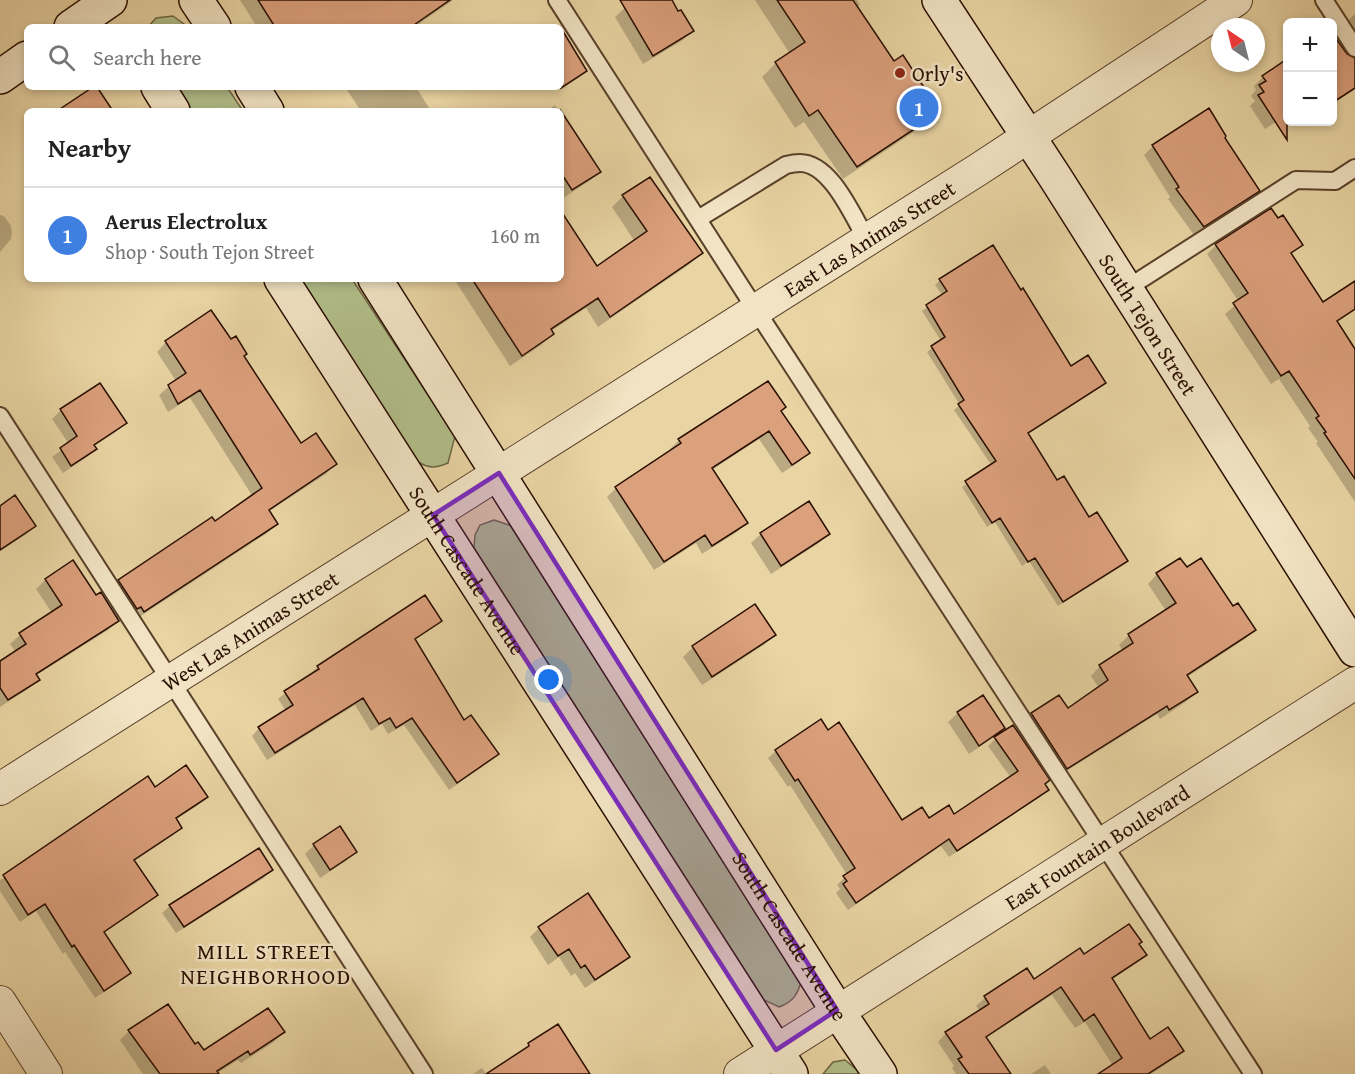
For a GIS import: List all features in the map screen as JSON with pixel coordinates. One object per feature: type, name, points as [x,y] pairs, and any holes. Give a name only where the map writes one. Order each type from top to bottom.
[{"type":"street","points":[[196,0],[212,24]]},
{"type":"street","name":"South Tejon Street","points":[[939,0],[1029,137],[1355,650]]},
{"type":"street","name":"East Las Animas Street","points":[[499,473],[1029,137],[1236,0]]},
{"type":"street","points":[[77,24],[108,8]]},
{"type":"street","points":[[0,77],[24,60]]},
{"type":"street","points":[[160,90],[171,108]]},
{"type":"street","points":[[254,90],[265,108]]},
{"type":"street","name":"South Cascade Avenue","points":[[283,282],[784,1062]]},
{"type":"street","name":"South Cascade Avenue","points":[[377,282],[837,1010],[880,1074]]},
{"type":"street","name":"West Las Animas Street","points":[[0,789],[499,473]]},
{"type":"street","name":"East Fountain Boulevard","points":[[740,1074],[784,1062],[837,1010],[1355,683]]},
{"type":"street","points":[[0,1002],[46,1074]]},
{"type":"lane","points":[[557,0],[1253,1074]]},
{"type":"lane","points":[[1324,0],[1355,48]]},
{"type":"lane","points":[[698,219],[786,165],[802,163],[823,172],[835,184],[867,240]]},
{"type":"lane","points":[[1126,289],[1296,180],[1335,181],[1355,168]]},
{"type":"lane","points":[[0,417],[423,1074]]},
{"type":"highlighted area","points":[[499,473],[837,1010],[776,1050],[433,515]]},
{"type":"green space","points":[[173,16],[184,24],[151,24],[156,18]]},
{"type":"green space","points":[[179,90],[229,90],[241,108],[190,108]]},
{"type":"green space","points":[[302,282],[354,282],[455,436],[448,463],[433,467],[418,462]]},
{"type":"green space","points":[[494,520],[512,526],[802,979],[792,1000],[779,1007],[764,1000],[474,548],[475,535],[480,525]]},
{"type":"green space","points":[[845,1060],[862,1074],[823,1074],[833,1062]]},
{"type":"building","points":[[258,0],[450,0],[415,24],[273,24]]},
{"type":"building","points":[[620,0],[672,0],[694,31],[653,56]]},
{"type":"building","points":[[777,0],[853,0],[894,61],[903,55],[940,112],[857,167],[818,110],[809,116],[775,62],[805,42]]},
{"type":"building","points":[[564,33],[587,71],[564,86]]},
{"type":"building","points":[[1337,40],[1347,54],[1355,58],[1355,88],[1337,100]]},
{"type":"building","points":[[1283,62],[1283,126],[1287,126],[1287,140],[1258,95],[1264,92],[1259,85],[1266,81],[1262,76]]},
{"type":"building","points":[[88,90],[99,90],[111,108],[62,108]]},
{"type":"building","points":[[1209,108],[1226,136],[1225,138],[1260,191],[1204,227],[1176,189],[1179,187],[1152,145]]},
{"type":"building","points":[[564,116],[601,172],[572,190],[564,178]]},
{"type":"building","points":[[650,177],[703,253],[610,317],[598,298],[551,329],[554,334],[522,356],[474,282],[564,282],[564,216],[597,266],[647,231],[622,195]]},
{"type":"building","points":[[1271,208],[1278,218],[1283,215],[1303,245],[1291,253],[1323,302],[1355,281],[1355,309],[1337,321],[1355,349],[1355,479],[1324,433],[1326,432],[1316,418],[1319,416],[1289,371],[1281,376],[1233,303],[1248,293],[1215,244]]},
{"type":"building","points":[[993,245],[1021,290],[1023,288],[1071,366],[1088,355],[1106,383],[1028,433],[1057,480],[1064,476],[1089,517],[1097,512],[1128,561],[1063,602],[1035,558],[1028,562],[1000,518],[992,523],[965,481],[996,461],[958,404],[964,400],[931,346],[945,337],[926,305],[947,291],[939,279]]},
{"type":"building","points":[[211,310],[231,339],[236,336],[247,354],[244,356],[301,443],[316,433],[337,464],[269,510],[278,524],[144,612],[141,607],[137,609],[118,580],[212,517],[215,521],[262,488],[200,390],[178,404],[168,385],[186,373],[165,341]]},
{"type":"building","points":[[768,381],[786,407],[781,411],[810,453],[792,465],[769,431],[712,468],[748,523],[712,546],[705,535],[664,562],[615,487],[681,443],[678,439]]},
{"type":"building","points":[[100,383],[127,423],[94,445],[97,449],[71,466],[60,448],[77,436],[60,409]]},
{"type":"building","points":[[15,495],[36,526],[0,550],[0,506]]},
{"type":"building","points":[[809,501],[830,534],[781,566],[760,533]]},
{"type":"building","points":[[1180,558],[1187,567],[1201,558],[1233,606],[1238,603],[1256,630],[1187,675],[1198,692],[1169,710],[1167,706],[1067,769],[1031,713],[1059,695],[1068,708],[1108,680],[1099,665],[1133,643],[1128,634],[1176,603],[1156,573]]},
{"type":"building","points":[[73,560],[96,595],[101,592],[119,621],[36,674],[40,680],[8,700],[0,688],[0,661],[26,644],[19,633],[62,605],[45,579]]},
{"type":"building","points":[[425,595],[442,621],[415,639],[464,720],[471,715],[499,754],[457,783],[412,718],[396,728],[390,718],[379,724],[363,698],[275,753],[258,727],[293,705],[284,691],[319,669],[317,666]]},
{"type":"building","points":[[755,604],[776,635],[712,677],[692,646]]},
{"type":"building","points":[[983,695],[1005,728],[979,746],[957,712]]},
{"type":"building","points":[[821,719],[828,730],[839,722],[902,820],[922,807],[929,818],[949,805],[954,814],[1018,771],[994,737],[1013,725],[1050,780],[1045,784],[1049,790],[957,851],[949,839],[856,903],[843,884],[847,881],[843,876],[855,868],[798,779],[795,781],[775,750]]},
{"type":"building","points":[[186,765],[208,797],[176,818],[182,828],[134,860],[158,895],[104,932],[131,973],[104,991],[45,904],[28,915],[3,875],[148,776],[155,787]]},
{"type":"building","points":[[340,826],[357,852],[330,870],[313,844]]},
{"type":"building","points":[[259,848],[273,870],[184,927],[169,905]]},
{"type":"building","points":[[588,893],[630,957],[595,980],[585,965],[581,968],[569,949],[558,956],[538,927]]},
{"type":"building","points":[[1129,924],[1142,942],[1139,944],[1147,955],[1112,978],[1150,1039],[1168,1027],[1184,1051],[1148,1074],[1098,1074],[1122,1058],[1094,1014],[1084,1021],[1061,987],[986,1037],[1011,1074],[969,1074],[958,1059],[962,1057],[945,1032],[989,1004],[984,996],[1027,968],[1034,979],[1080,948],[1084,954]]},
{"type":"building","points":[[168,1004],[195,1044],[198,1042],[204,1050],[268,1008],[285,1032],[250,1055],[248,1051],[217,1071],[219,1074],[160,1074],[128,1030]]},
{"type":"building","points":[[558,1024],[590,1074],[486,1074],[529,1046],[528,1043]]},
{"type":"place","name":"Orly's","points":[[900,73]]},
{"type":"place","name":"Aerus Electrolux","points":[[919,108]]},
{"type":"district","name":"MILL STREET NEIGHBORHOOD","points":[[266,964]]}]
